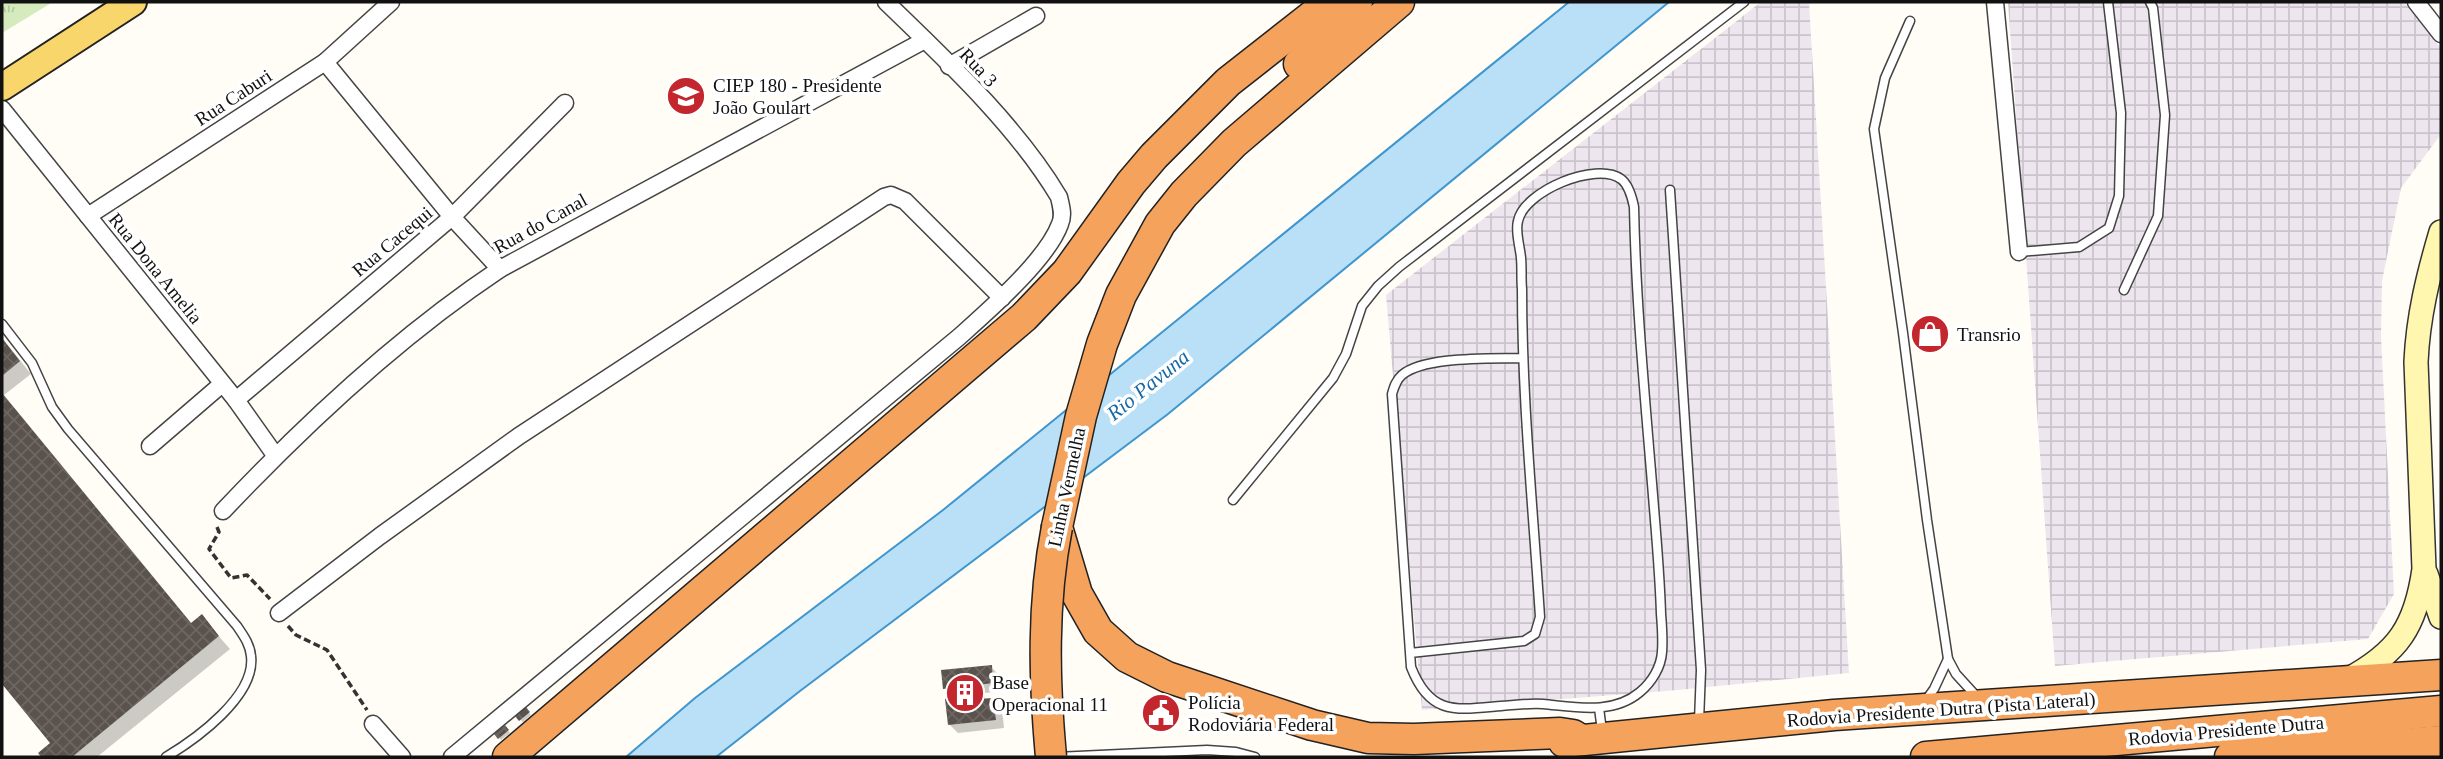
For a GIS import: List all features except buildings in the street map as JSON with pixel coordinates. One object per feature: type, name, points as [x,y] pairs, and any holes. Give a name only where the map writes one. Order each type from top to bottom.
[{"type":"highway","points":[[508,757],[1024,317],[1068,272],[1131,183],[1154,156],[1228,82],[1330,2]]},
{"type":"highway","points":[[1234,143],[1268,98],[1357,2]]},
{"type":"highway","name":"Linha Vermelha","points":[[1051,757],[1045,613],[1051,559],[1081,416],[1116,307],[1160,224],[1202,174],[1313,73],[1399,2]]},
{"type":"highway","points":[[1057,527],[1069,572],[1087,615],[1109,642],[1127,657],[1167,677],[1312,725],[1357,736],[1387,739],[1560,733],[1592,739]]},
{"type":"highway","name":"Rodovia Presidente Dutra (Pista Lateral)","points":[[1442,757],[1835,715],[2441,675]]},
{"type":"highway","name":"Rodovia Presidente Dutra","points":[[1926,757],[2441,711]]},
{"type":"highway","name":"Rodovia Presidente Dutra","points":[[2231,757],[2441,741]]},
{"type":"main road","points":[[2,87],[133,2]]},
{"type":"street","name":"Rua Caburi","points":[[88,216],[325,62],[391,2]]},
{"type":"street","name":"Rua 3","points":[[453,757],[895,391],[1002,298],[1046,249],[1061,223],[1062,208],[1059,197],[1037,166],[990,108],[886,2]]},
{"type":"street","points":[[1996,2],[2019,252]]},
{"type":"street","points":[[2416,2],[2441,34]]},
{"type":"street","points":[[949,66],[1036,16]]},
{"type":"street","name":"Rua do Canal","points":[[223,511],[275,456],[435,316],[500,270],[925,40]]},
{"type":"street","points":[[325,62],[452,217],[500,270]]},
{"type":"street","name":"Rua Cacequi","points":[[236,400],[452,217],[565,103]]},
{"type":"street","name":"Rua Dona Amelia","points":[[2,109],[236,400],[275,456]]},
{"type":"street","points":[[279,613],[519,436],[884,197],[891,195],[905,201],[1002,298]]},
{"type":"street","points":[[2345,681],[2381,659],[2400,640],[2417,607],[2424,569],[2417,330],[2423,295],[2441,232]]},
{"type":"street","points":[[2423,295],[2441,269]]},
{"type":"street","points":[[150,446],[222,384]]},
{"type":"street","points":[[2424,569],[2441,617]]},
{"type":"street","points":[[373,724],[402,757]]},
{"type":"lane","points":[[1233,500],[1333,378],[1346,354],[1362,306],[1378,286],[1399,267],[1744,2]]},
{"type":"lane","points":[[2019,252],[2079,247],[2109,228],[2119,196],[2121,113],[2108,2]]},
{"type":"lane","points":[[2124,290],[2158,216],[2165,115],[2153,8],[2150,2]]},
{"type":"lane","points":[[1910,21],[1885,78],[1874,129],[1948,659],[1969,690],[1987,706]]},
{"type":"lane","points":[[1410,653],[1524,641],[1535,634],[1540,617],[1522,358],[1521,259],[1517,222],[1522,211],[1539,195],[1569,180],[1597,172],[1611,174],[1623,180],[1631,193],[1634,207],[1660,586],[1662,651],[1656,673],[1643,691],[1616,706],[1599,708],[1540,704],[1466,709],[1445,708],[1434,703],[1423,692],[1411,667],[1410,653],[1392,394],[1394,385],[1399,377],[1409,370],[1430,362],[1522,358]]},
{"type":"lane","points":[[1670,190],[1701,670],[1699,728]]},
{"type":"lane","points":[[2,324],[32,363],[52,407],[68,429],[237,626],[248,643],[252,658],[247,682],[229,708],[190,743],[166,757]]},
{"type":"lane","points":[[1919,710],[1934,689],[1948,659]]},
{"type":"lane","points":[[1592,739],[1599,708]]},
{"type":"lane","points":[[1042,757],[1207,750],[1236,752],[1255,757]]},
{"type":"shaded area","points":[[1761,2],[1809,2],[1849,673],[1678,690],[1422,710],[1386,295]]},
{"type":"shaded area","points":[[2008,2],[2404,2],[2441,48],[2441,134],[2401,188],[2382,281],[2381,337],[2394,594],[2368,639],[2055,666]]},
{"type":"green space","points":[[2,2],[53,2],[2,33]]},
{"type":"water","name":"Rio Pavuna","points":[[1569,2],[1669,2],[1168,414],[716,757],[626,757],[695,698],[943,510]]},
{"type":"place","name":"CIEP 180 - Presidente João Goulart","points":[[686,96]]},
{"type":"place","name":"Transrio","points":[[1930,334]]},
{"type":"place","name":"Base Operacional 11","points":[[965,693]]},
{"type":"place","name":"Polícia Rodoviária Federal","points":[[1161,713]]}]
